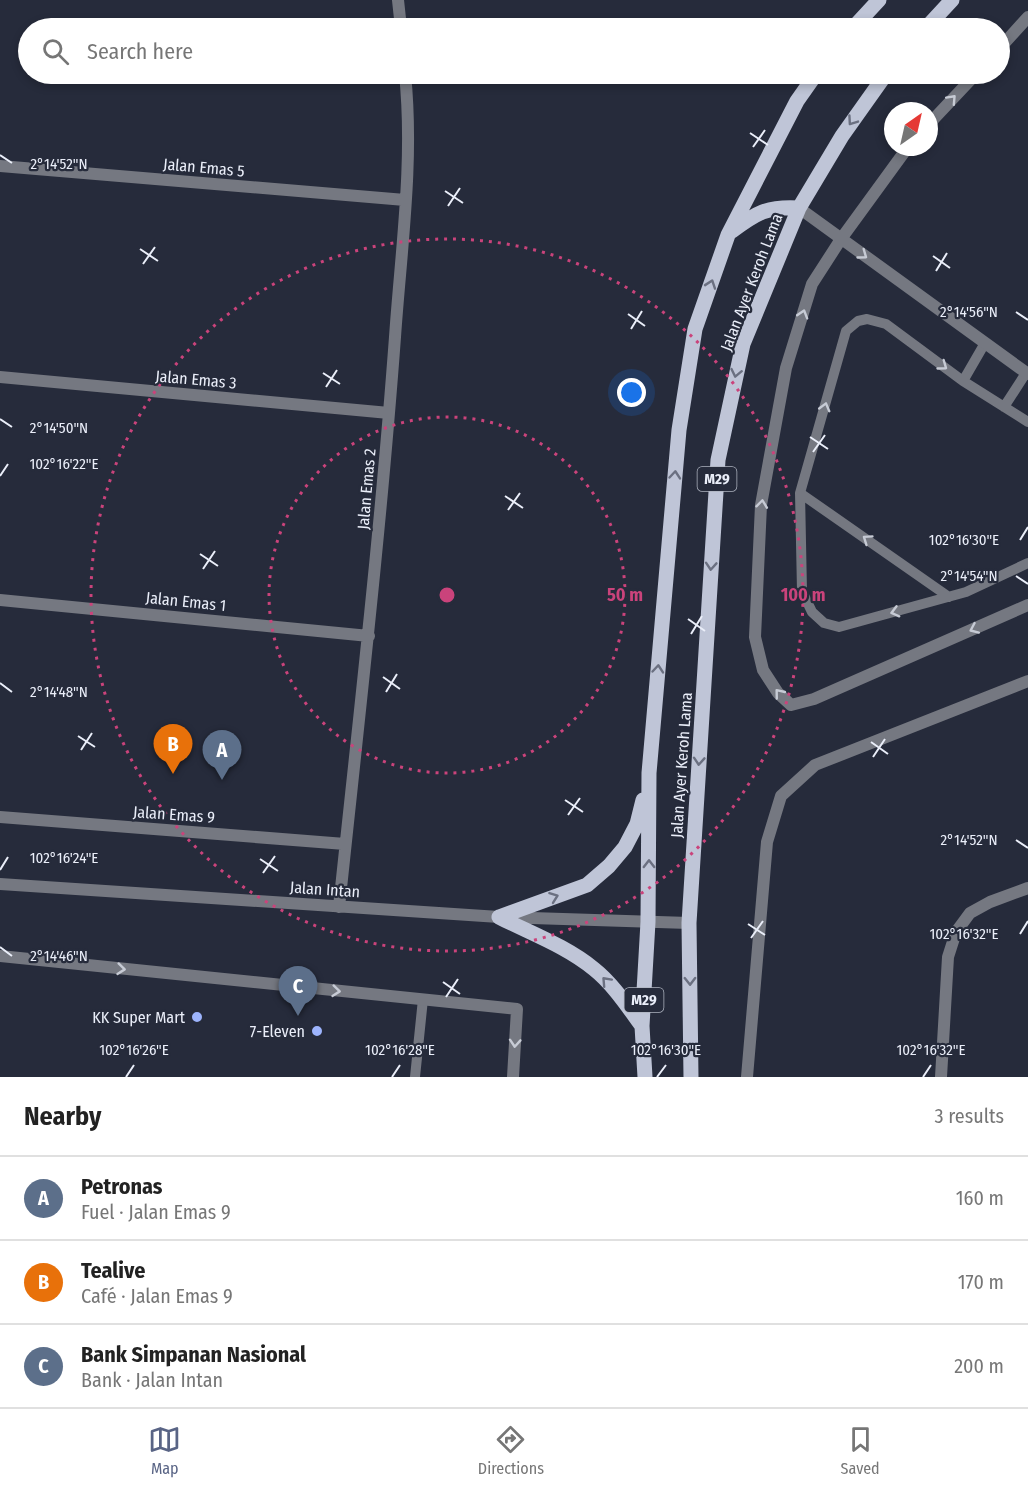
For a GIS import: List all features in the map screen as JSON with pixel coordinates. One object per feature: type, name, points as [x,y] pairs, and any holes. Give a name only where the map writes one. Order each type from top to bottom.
[{"type":"main road","points":[[862,18],[879,0]]},
{"type":"main road","points":[[935,18],[952,0]]},
{"type":"main road","name":"Jalan Ayer Keroh Lama","points":[[648,922],[649,773],[679,430],[695,329],[728,235],[797,101],[809,84]]},
{"type":"main road","name":"Jalan Ayer Keroh Lama","points":[[689,923],[718,460],[743,344],[799,208],[842,136],[879,84]]},
{"type":"main road","points":[[728,235],[753,216],[778,207],[799,208]]},
{"type":"main road","points":[[499,917],[587,885],[609,866],[625,847],[637,824],[649,773]]},
{"type":"main road","points":[[499,917],[569,952],[595,969],[618,994],[642,1026]]},
{"type":"main road","name":"M29","points":[[645,1077],[642,1026],[648,922]]},
{"type":"main road","name":"M29","points":[[689,923],[691,1077]]},
{"type":"street","points":[[398,0],[400,18]]},
{"type":"street","points":[[1010,36],[1028,17]]},
{"type":"street","name":"Jalan Emas 2","points":[[339,907],[369,636],[389,413],[408,148],[405,84]]},
{"type":"street","points":[[938,114],[967,84]]},
{"type":"street","points":[[901,156],[841,239],[812,284],[789,358],[761,505],[755,637],[763,670],[778,693],[791,705],[814,699],[1028,605]]},
{"type":"street","name":"Jalan Emas 5","points":[[0,166],[405,200]]},
{"type":"street","points":[[799,208],[1027,373]]},
{"type":"street","name":"Jalan Emas 3","points":[[0,377],[389,413]]},
{"type":"street","name":"Jalan Emas 1","points":[[0,600],[369,636]]},
{"type":"street","points":[[747,1077],[766,842],[781,796],[815,765],[1028,681]]},
{"type":"street","name":"Jalan Emas 9","points":[[0,817],[345,844]]},
{"type":"street","name":"Jalan Intan","points":[[0,884],[499,917],[689,923]]},
{"type":"street","points":[[940,1077],[948,957],[956,932],[970,914],[990,902],[1028,888]]},
{"type":"street","points":[[0,956],[517,1009],[513,1077]]},
{"type":"lane","points":[[1028,422],[963,381],[886,324],[867,319],[858,321],[846,331],[800,493],[802,591],[812,612],[824,623],[839,627],[950,597],[966,592],[1028,563]]},
{"type":"lane","points":[[963,381],[985,343]]},
{"type":"lane","points":[[1004,407],[1027,373]]},
{"type":"lane","points":[[800,493],[950,597]]},
{"type":"lane","points":[[415,1077],[423,999]]},
{"type":"place","name":"Tealive","points":[[173,774]]},
{"type":"place","name":"Petronas","points":[[222,780]]},
{"type":"place","name":"Bank Simpanan Nasional","points":[[298,1016]]},
{"type":"place","name":"KK Super Mart","points":[[197,1017]]},
{"type":"place","name":"7-Eleven","points":[[317,1031]]}]
